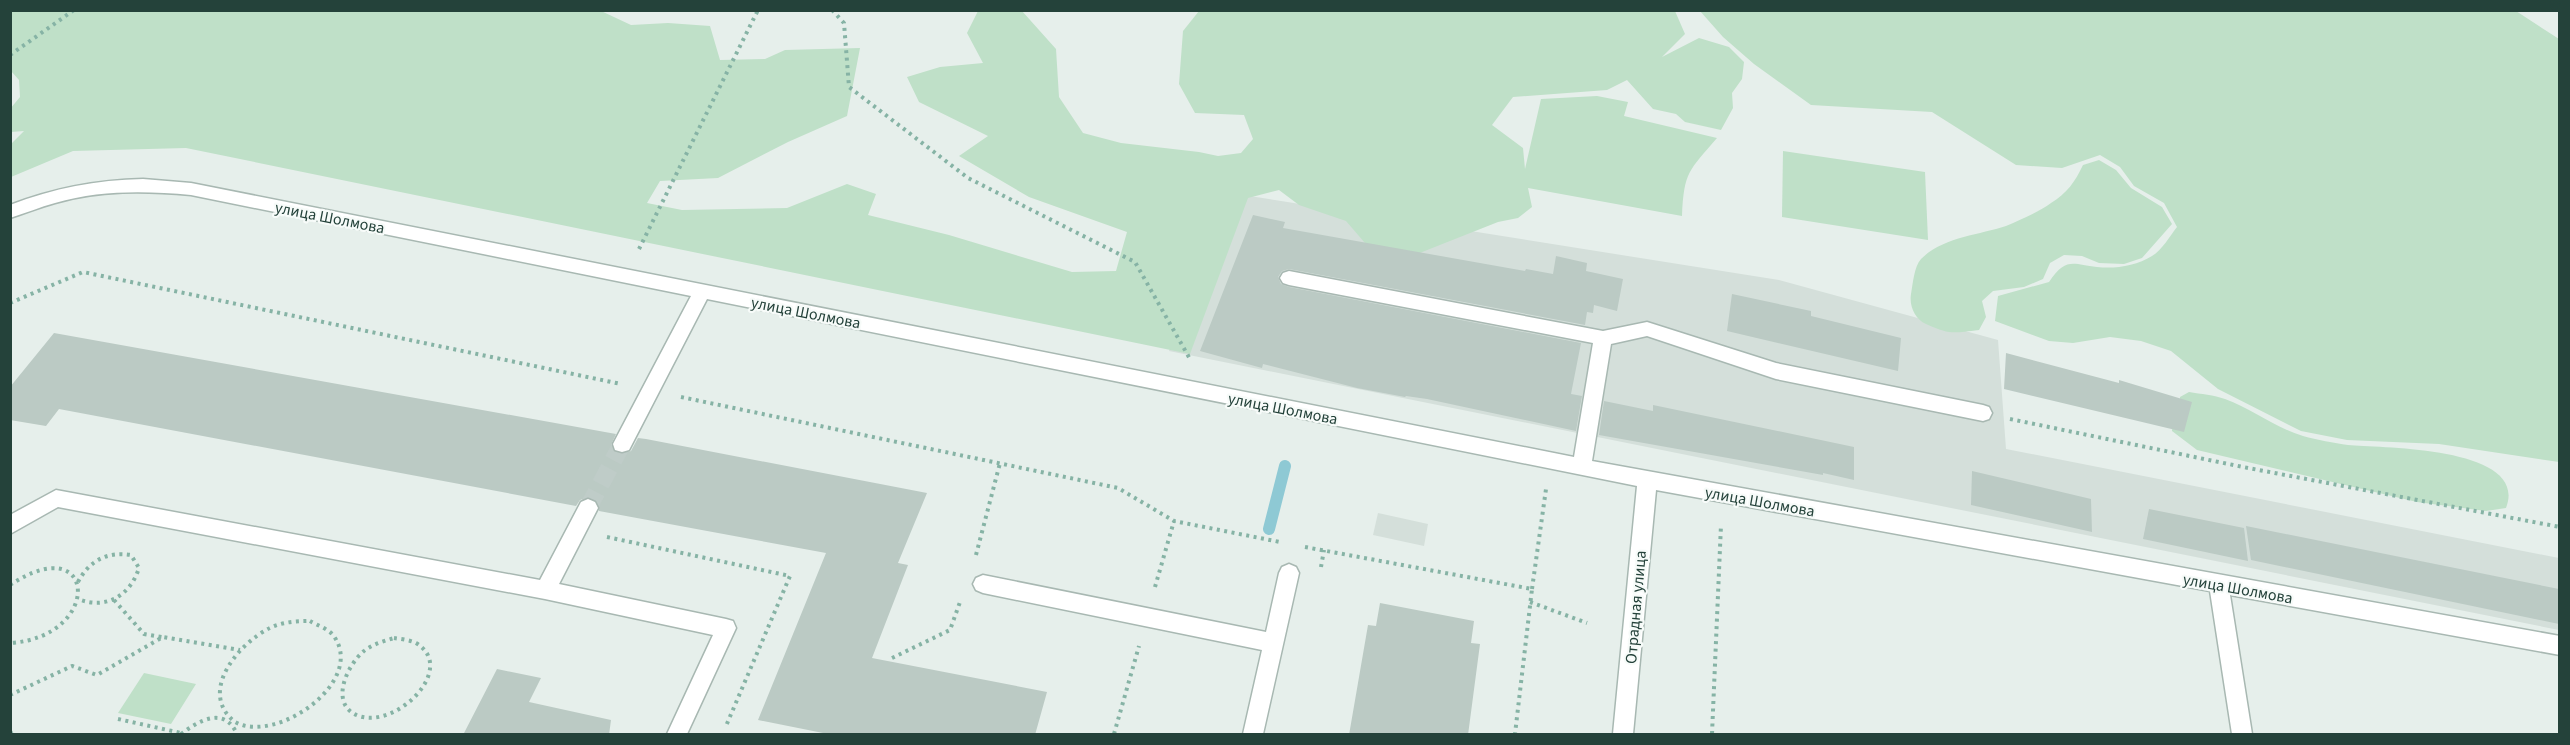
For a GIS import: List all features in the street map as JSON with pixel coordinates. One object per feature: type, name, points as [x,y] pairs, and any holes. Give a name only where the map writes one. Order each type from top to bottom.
[{"type":"street","name":"улица Шолмова","points":[[10,212],[41,199],[80,189],[113,185],[152,185],[191,189],[1647,480],[2559,646]]},
{"type":"street","points":[[1289,278],[1603,338],[1647,329],[1776,371],[1983,413]]},
{"type":"street","points":[[622,444],[702,291]]},
{"type":"street","points":[[1582,467],[1603,338]]},
{"type":"street","name":"Отрадная улица","points":[[1623,735],[1647,480]]},
{"type":"street","points":[[10,526],[56,498],[545,590],[726,628],[677,735]]},
{"type":"street","points":[[545,590],[588,508]]},
{"type":"street","points":[[1253,735],[1289,573]]},
{"type":"street","points":[[983,584],[1273,643]]},
{"type":"street","points":[[2219,585],[2242,735]]},
{"type":"path","points":[[10,55],[74,10]]},
{"type":"path","points":[[625,276],[758,10]]},
{"type":"path","points":[[832,10],[844,23],[849,87],[968,178],[1135,262],[1210,393]]},
{"type":"path","points":[[10,303],[83,272],[1118,488],[1174,521],[1290,544]]},
{"type":"path","points":[[1983,413],[2242,467],[2559,527]]},
{"type":"path","points":[[1515,735],[1530,602],[1550,461]]},
{"type":"path","points":[[1712,735],[1722,494]]},
{"type":"path","points":[[1301,546],[1532,589]]},
{"type":"path","points":[[78,582],[86,568],[104,557],[123,553],[131,555],[139,568],[132,585],[114,600],[93,605],[78,599]]},
{"type":"path","points":[[10,585],[29,573],[47,568],[62,568],[74,575],[78,582],[78,599],[69,614],[56,628],[39,638],[22,644],[10,643]]},
{"type":"path","points":[[114,600],[144,634],[241,650]]},
{"type":"path","points":[[1530,602],[1587,624]]},
{"type":"path","points":[[118,719],[182,734],[198,722],[220,717],[233,723],[250,729],[268,729],[288,724],[307,713],[324,699],[338,674],[342,664],[342,649],[337,635],[325,626],[310,621],[291,622],[270,628],[251,640],[234,657],[224,675],[220,694],[224,710],[233,723],[237,735]]},
{"type":"path","points":[[10,695],[72,666],[97,675],[163,637]]},
{"type":"path","points":[[394,638],[410,638],[422,645],[429,656],[430,671],[425,687],[412,702],[397,712],[379,718],[362,718],[350,711],[342,699],[342,684],[345,675],[348,668],[361,654],[376,643],[394,638]]},
{"type":"path","points":[[338,674],[345,675]]},
{"type":"shaded area","points":[[1237,194],[1779,280],[1998,340],[2006,449],[2559,558],[2559,630],[1169,351],[1181,318]]},
{"type":"shaded area","points":[[1378,513],[1428,524],[1424,546],[1373,535]]},
{"type":"green space","points":[[599,10],[631,25],[668,23],[710,26],[720,60],[765,59],[785,50],[860,48],[847,116],[788,142],[718,178],[660,181],[647,203],[682,210],[787,208],[847,184],[876,194],[868,215],[949,235],[1072,272],[1116,271],[1127,232],[1029,197],[959,156],[988,136],[919,102],[907,77],[940,67],[983,63],[967,33],[978,11],[1022,11],[1056,49],[1059,97],[1083,133],[1121,143],[1218,156],[1241,153],[1253,139],[1244,115],[1195,113],[1179,84],[1183,31],[1199,11],[1675,11],[1685,34],[1662,57],[1699,38],[1729,47],[1744,62],[1742,79],[1732,93],[1733,108],[1721,130],[1685,122],[1676,114],[1653,109],[1627,80],[1607,90],[1513,97],[1492,125],[1523,148],[1525,169],[1541,99],[1597,96],[1628,102],[1624,116],[1717,138],[1690,172],[1684,189],[1682,216],[1528,188],[1532,207],[1518,218],[1498,222],[1407,258],[1371,250],[1346,221],[1299,205],[1279,190],[1248,198],[1190,354],[186,148],[73,151],[11,177],[11,144],[24,131],[11,132],[10,109],[20,97],[19,80],[11,71],[11,11]]},
{"type":"green space","points":[[1700,11],[2516,11],[2559,39],[2559,462],[2439,444],[2347,440],[2301,431],[2218,389],[2171,351],[2141,341],[2110,337],[2073,343],[2049,341],[1995,321],[1998,296],[2049,282],[2065,265],[2111,268],[2139,262],[2152,256],[2177,227],[2164,203],[2134,186],[2120,167],[2100,155],[2062,168],[2016,165],[1932,112],[1811,105],[1754,64],[1723,37]]},
{"type":"green space","points":[[1783,151],[1925,172],[1928,240],[1782,217]]},
{"type":"green space","points":[[2099,160],[2116,170],[2131,188],[2162,207],[2172,224],[2142,258],[2124,264],[2099,263],[2082,256],[2064,255],[2050,263],[2043,279],[2024,287],[1993,291],[1982,301],[1986,317],[1979,330],[1947,332],[1919,319],[1914,312],[1911,299],[1915,271],[1921,259],[1950,241],[2006,226],[2041,210],[2066,191],[2083,165]]},
{"type":"green space","points":[[2189,392],[2225,399],[2283,428],[2314,439],[2348,445],[2448,454],[2475,462],[2496,472],[2507,488],[2506,508],[2486,511],[2417,502],[2197,450],[2172,431],[2180,397]]},
{"type":"green space","points":[[144,673],[196,684],[171,724],[118,713]]},
{"type":"building","points":[[1253,215],[1285,222],[1283,228],[1525,271],[1526,269],[1553,274],[1556,256],[1587,263],[1586,271],[1623,279],[1617,311],[1594,305],[1593,313],[1587,312],[1585,325],[1289,269],[1282,271],[1278,277],[1281,284],[1289,287],[1581,343],[1571,394],[1582,396],[1576,431],[1427,399],[1357,388],[1263,364],[1262,368],[1200,351]]},
{"type":"building","points":[[1732,294],[1811,311],[1811,316],[1901,338],[1898,371],[1727,331]]},
{"type":"building","points":[[54,333],[616,434],[611,445],[614,452],[621,454],[631,451],[638,438],[646,439],[927,493],[898,563],[908,565],[872,658],[1047,692],[1035,735],[833,735],[758,720],[826,553],[599,511],[597,501],[589,497],[580,500],[576,506],[59,409],[46,426],[10,420],[10,387]]},
{"type":"building","points":[[2006,353],[2119,383],[2119,380],[2192,402],[2184,432],[2004,389]]},
{"type":"building","points":[[1604,401],[1653,411],[1653,405],[1854,447],[1854,480],[1599,435]]},
{"type":"building","points":[[1972,471],[2091,499],[2092,532],[1971,505]]},
{"type":"building","points":[[2149,509],[2244,528],[2248,561],[2143,539]]},
{"type":"building","points":[[2246,526],[2559,589],[2559,624],[2251,560]]},
{"type":"building","points":[[1380,603],[1474,621],[1471,643],[1480,644],[1468,735],[1349,735],[1368,625],[1376,626]]},
{"type":"building","points":[[497,669],[541,678],[529,702],[611,720],[609,735],[463,735]]},
{"type":"waterway","points":[[1269,529],[1285,466]]},
{"type":"tunnel","points":[[588,508],[622,444]]}]
